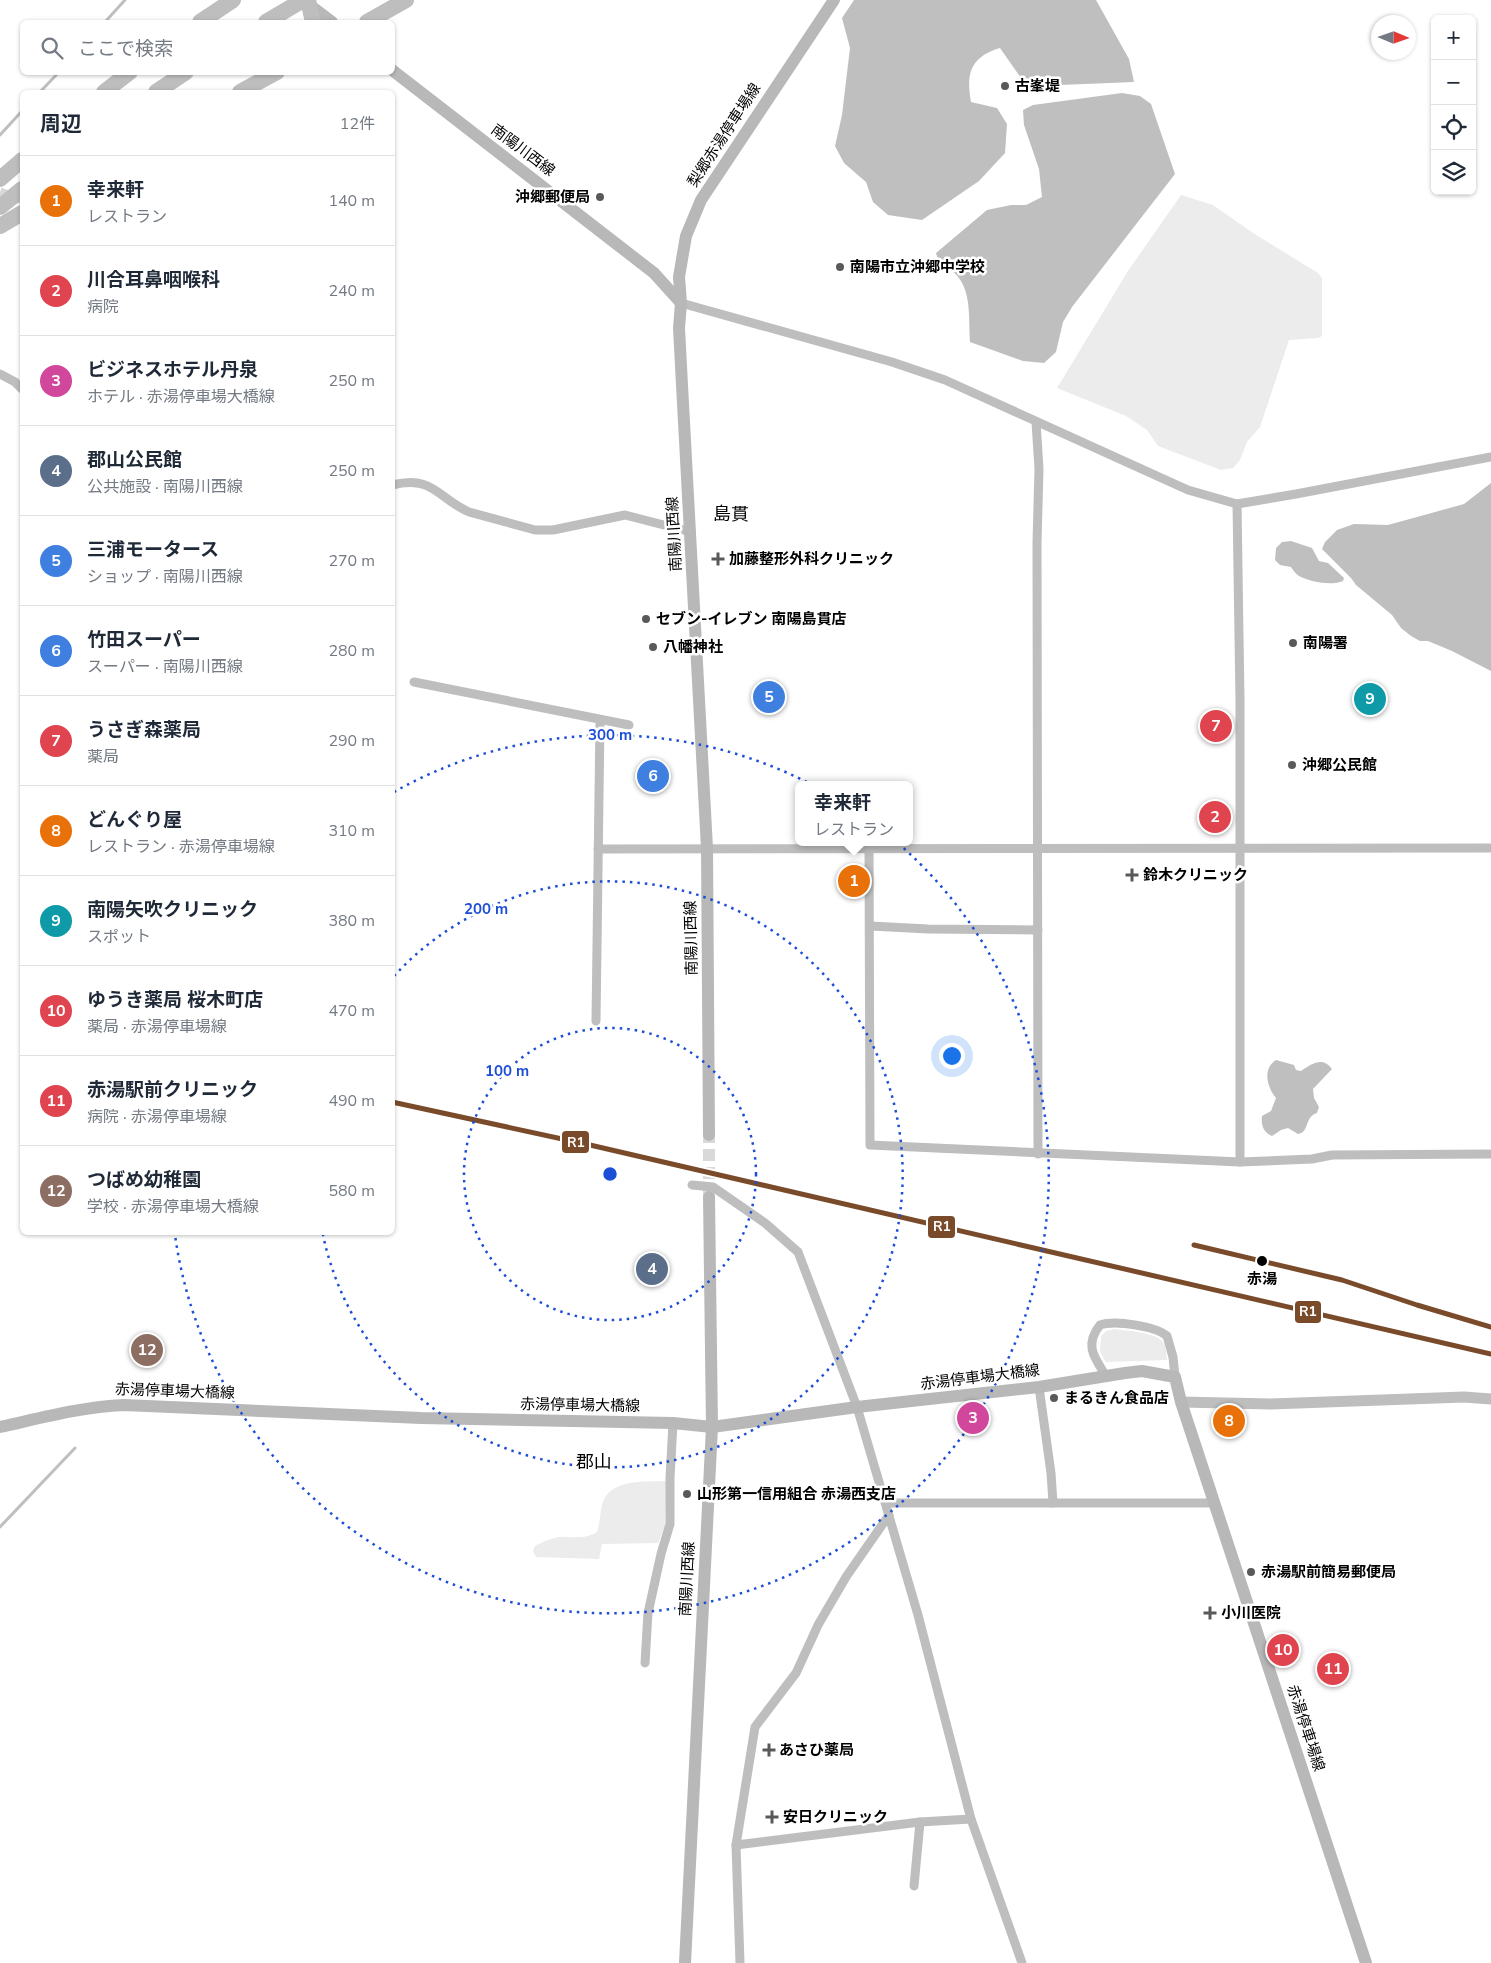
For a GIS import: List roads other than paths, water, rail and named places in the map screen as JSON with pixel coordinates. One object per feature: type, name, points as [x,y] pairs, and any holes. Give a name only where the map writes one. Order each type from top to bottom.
[{"type":"highway","points":[[203,20],[233,0]]},
{"type":"highway","points":[[371,20],[406,0]]},
{"type":"highway","points":[[271,19],[306,1],[313,20]]},
{"type":"highway","points":[[107,90],[126,75]]},
{"type":"highway","points":[[159,90],[182,75]]},
{"type":"highway","points":[[244,90],[271,75]]},
{"type":"highway","points":[[0,179],[20,162]]},
{"type":"highway","points":[[0,207],[20,191]]},
{"type":"highway","points":[[0,226],[20,214]]},
{"type":"main road","name":"梨郷赤湯停車場線","points":[[681,303],[679,277],[683,249],[686,236],[701,200],[834,0]]},
{"type":"main road","points":[[306,1],[330,20]]},
{"type":"main road","name":"南陽川西線","points":[[395,72],[654,273],[681,303],[679,328],[706,848],[709,1135]]},
{"type":"main road","name":"南陽川西線","points":[[685,1963],[712,1427],[709,1197]]},
{"type":"main road","name":"赤湯停車場大橋線","points":[[0,1427],[64,1412],[98,1406],[124,1405],[421,1418],[673,1423],[712,1427],[857,1407],[1039,1387],[1142,1371],[1175,1377]]},
{"type":"main road","name":"赤湯停車場線","points":[[1175,1377],[1181,1402],[1366,1963]]},
{"type":"street","points":[[681,303],[910,368],[945,380],[1188,490],[1237,504],[1491,457]]},
{"type":"street","points":[[0,374],[20,387]]},
{"type":"street","points":[[1036,422],[1039,469],[1037,543],[1038,1154]]},
{"type":"street","points":[[395,485],[415,482],[427,485],[437,490],[460,508],[469,512],[535,530],[553,530],[625,515],[690,532]]},
{"type":"street","points":[[1237,504],[1240,1162]]},
{"type":"street","points":[[414,682],[629,725]]},
{"type":"street","points":[[596,1021],[600,720]]},
{"type":"street","points":[[869,848],[870,1145],[1240,1162],[1312,1160],[1332,1155],[1491,1154]]},
{"type":"street","points":[[598,849],[1240,850],[1491,848]]},
{"type":"street","points":[[870,926],[928,929],[1038,930]]},
{"type":"street","points":[[692,1185],[713,1187],[765,1223],[798,1252],[857,1407],[918,1615],[972,1819],[1022,1963]]},
{"type":"street","points":[[1106,1376],[1093,1355],[1092,1340],[1100,1325],[1114,1322],[1157,1331],[1167,1336],[1173,1357],[1175,1377]]},
{"type":"street","points":[[1039,1387],[1051,1473],[1053,1503]]},
{"type":"street","points":[[1181,1402],[1271,1404],[1464,1397],[1491,1399]]},
{"type":"street","points":[[645,1663],[648,1614],[661,1554],[670,1524],[673,1423]]},
{"type":"street","points":[[886,1503],[1214,1503]]},
{"type":"street","points":[[740,1963],[736,1845],[755,1727],[796,1673],[818,1625],[846,1577],[889,1515]]},
{"type":"street","points":[[736,1845],[920,1822],[972,1819]]},
{"type":"street","points":[[914,1886],[920,1822]]},
{"type":"waterway","points":[[107,20],[125,0]]},
{"type":"waterway","points":[[42,90],[56,75]]},
{"type":"waterway","points":[[0,135],[20,113]]},
{"type":"waterway","points":[[0,1527],[75,1448]]},
{"type":"tunnel","points":[[0,192],[20,199]]},
{"type":"tunnel","points":[[709,1135],[709,1197]]},
{"type":"railway","points":[[1194,1245],[1265,1261]]},
{"type":"place","name":"古峯堤","points":[[1005,86]]},
{"type":"place","name":"沖郷郵便局","points":[[600,197]]},
{"type":"place","name":"南陽市立沖郷中学校","points":[[840,267]]},
{"type":"place","name":"加藤整形外科クリニック","points":[[718,559]]},
{"type":"place","name":"セブン-イレブン 南陽島貫店","points":[[646,619]]},
{"type":"place","name":"南陽署","points":[[1293,643]]},
{"type":"place","name":"八幡神社","points":[[653,647]]},
{"type":"place","name":"三浦モータース","points":[[769,697]]},
{"type":"place","name":"南陽矢吹クリニック","points":[[1370,699]]},
{"type":"place","name":"うさぎ森薬局","points":[[1216,726]]},
{"type":"place","name":"沖郷公民館","points":[[1292,765]]},
{"type":"place","name":"竹田スーパー","points":[[653,776]]},
{"type":"place","name":"川合耳鼻咽喉科","points":[[1215,817]]},
{"type":"place","name":"鈴木クリニック","points":[[1132,875]]},
{"type":"place","name":"幸来軒","points":[[854,881]]},
{"type":"place","name":"赤湯","points":[[1262,1261]]},
{"type":"place","name":"郡山公民館","points":[[652,1269]]},
{"type":"place","name":"つばめ幼稚園","points":[[147,1350]]},
{"type":"place","name":"まるきん食品店","points":[[1054,1398]]},
{"type":"place","name":"ビジネスホテル丹泉","points":[[973,1418]]},
{"type":"place","name":"どんぐり屋","points":[[1229,1421]]},
{"type":"place","name":"山形第一信用組合 赤湯西支店","points":[[687,1494]]},
{"type":"place","name":"赤湯駅前簡易郵便局","points":[[1251,1572]]},
{"type":"place","name":"小川医院","points":[[1210,1613]]},
{"type":"place","name":"ゆうき薬局 桜木町店","points":[[1283,1650]]},
{"type":"place","name":"赤湯駅前クリニック","points":[[1333,1669]]},
{"type":"place","name":"あさひ薬局","points":[[769,1750]]},
{"type":"place","name":"安日クリニック","points":[[772,1817]]},
{"type":"district","name":"島貫","points":[[731,514]]},
{"type":"district","name":"郡山","points":[[594,1462]]}]
